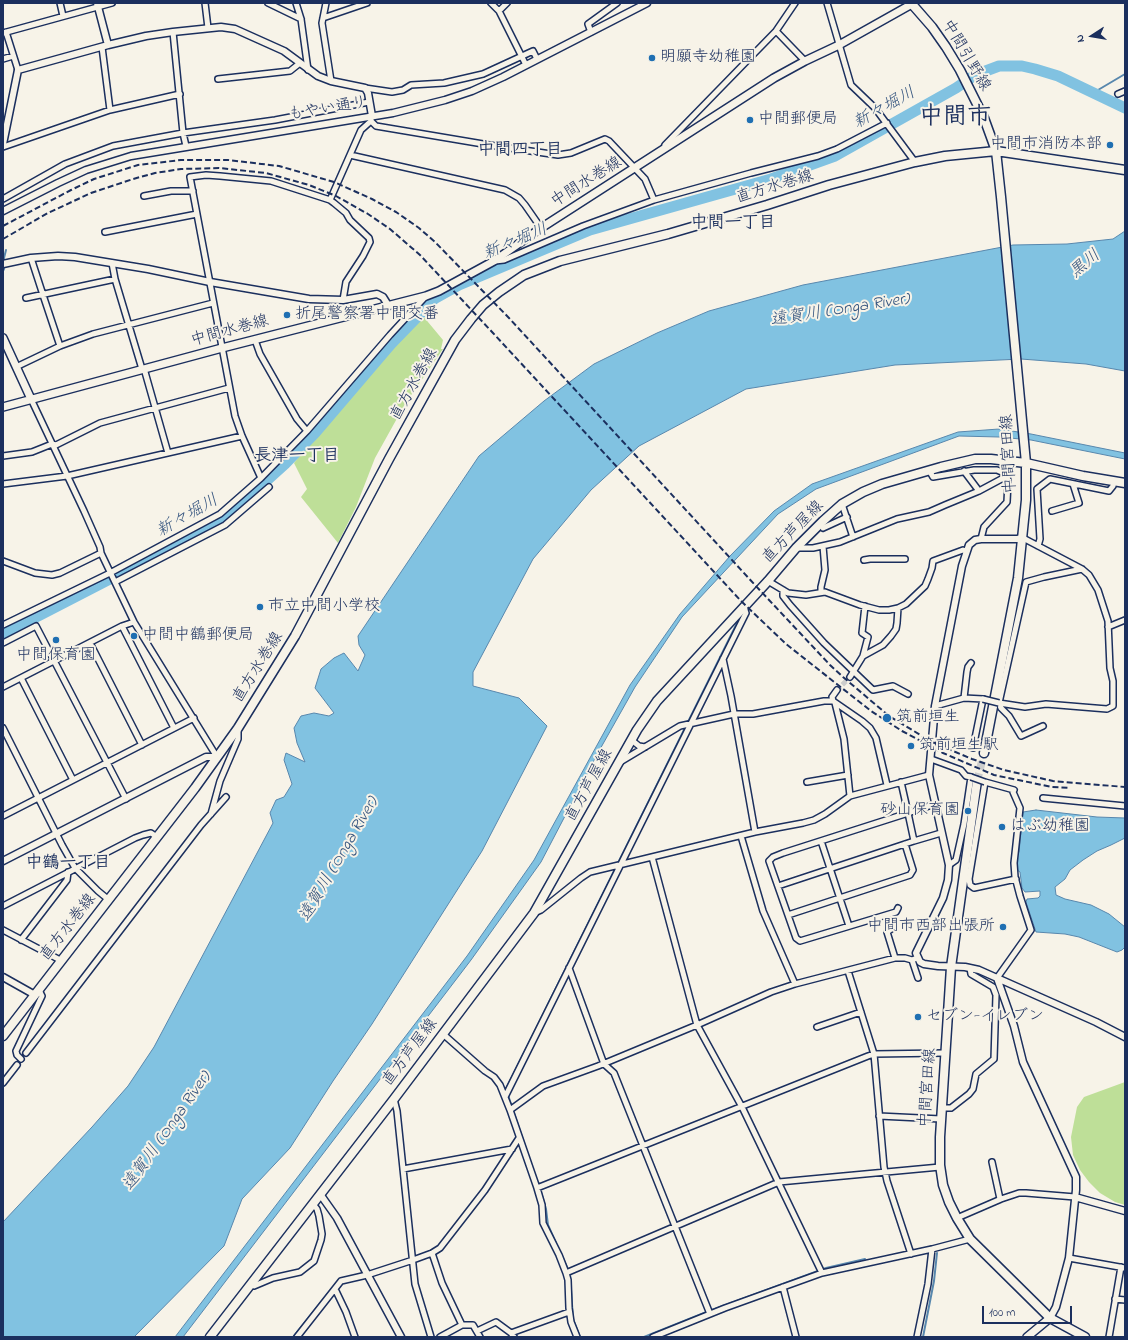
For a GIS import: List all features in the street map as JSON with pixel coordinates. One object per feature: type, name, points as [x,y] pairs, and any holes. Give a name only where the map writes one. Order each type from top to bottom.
[{"type":"main road","name":"中間水巻線","points":[[3,407],[222,348],[426,296],[494,261],[541,228],[635,169],[774,78],[839,45],[912,3]]},
{"type":"main road","name":"中間引野線","points":[[912,3],[932,27],[960,70],[984,118],[996,151]]},
{"type":"main road","name":"直方水巻線","points":[[3,1036],[109,900],[218,757],[238,728],[298,630],[385,466],[456,340],[471,319],[499,292],[524,275],[560,261],[668,234],[829,185],[915,162],[945,156],[996,151],[1125,170]]},
{"type":"main road","name":"中間宮田線","points":[[984,753],[1011,613],[1023,538],[1026,500],[1026,459],[996,151]]},
{"type":"main road","points":[[3,338],[31,399]]},
{"type":"main road","name":"直方芦屋線","points":[[210,1337],[394,1099],[534,913],[633,737],[657,701],[768,581],[796,548],[842,504],[863,492],[882,484],[929,470],[975,459],[1026,459],[1083,476],[1125,483]]},
{"type":"main road","name":"中間宮田線","points":[[977,780],[951,967],[941,1119],[940,1167],[943,1185],[949,1202],[970,1240],[1050,1318],[1085,1337]]},
{"type":"main road","points":[[1027,1337],[1050,1318]]},
{"type":"street","points":[[60,3],[63,16]]},
{"type":"street","points":[[112,3],[97,5],[5,33],[18,70],[3,146],[110,110],[180,94]]},
{"type":"street","points":[[205,3],[208,28]]},
{"type":"street","points":[[268,3],[301,19]]},
{"type":"street","points":[[296,3],[301,19],[308,70]]},
{"type":"street","points":[[326,3],[322,23],[331,81]]},
{"type":"street","points":[[323,18],[367,3]]},
{"type":"street","points":[[491,3],[499,11],[526,65]]},
{"type":"street","points":[[499,11],[507,3]]},
{"type":"street","points":[[591,32],[588,24],[617,3]]},
{"type":"street","name":"もやい通り","points":[[3,211],[58,182],[86,170],[131,156],[276,132],[371,119],[445,100],[472,91],[647,3]]},
{"type":"street","points":[[659,152],[776,31],[795,3]]},
{"type":"street","points":[[827,3],[851,85],[876,108],[915,162]]},
{"type":"street","points":[[97,5],[105,46],[110,110]]},
{"type":"street","points":[[18,70],[146,36],[221,27],[235,29],[284,52],[308,70],[331,81],[392,92],[403,90],[411,85],[444,83],[483,74],[533,51],[537,59]]},
{"type":"street","points":[[776,31],[805,61]]},
{"type":"street","points":[[173,32],[186,146]]},
{"type":"street","points":[[3,59],[13,56]]},
{"type":"street","points":[[218,79],[290,71],[300,63]]},
{"type":"street","points":[[365,88],[368,94],[371,119],[376,126],[558,155],[571,153],[604,139],[609,141],[645,179],[654,200]]},
{"type":"street","points":[[1118,94],[1125,91]]},
{"type":"street","points":[[3,199],[66,164],[104,148],[184,133],[275,120],[369,102]]},
{"type":"street","points":[[330,200],[343,174],[361,130],[371,119]]},
{"type":"street","points":[[275,120],[276,132]]},
{"type":"street","points":[[494,261],[504,260],[583,226],[654,200],[751,172],[818,156],[887,123]]},
{"type":"street","points":[[350,155],[505,190],[519,198],[541,228]]},
{"type":"street","points":[[261,478],[242,436],[235,416],[190,177],[206,175],[271,181],[330,200],[346,213],[350,220],[369,238],[370,242],[363,256],[346,282],[343,300]]},
{"type":"street","points":[[144,196],[170,191],[193,190]]},
{"type":"street","points":[[106,232],[197,214]]},
{"type":"street","points":[[3,264],[31,258],[58,256],[112,263],[309,299],[343,300],[377,294],[383,297],[388,305]]},
{"type":"street","points":[[31,258],[60,346]]},
{"type":"street","points":[[112,263],[115,279],[142,369],[145,372],[156,408],[168,453]]},
{"type":"street","points":[[26,298],[115,279]]},
{"type":"street","points":[[3,625],[111,574],[215,518],[261,478],[308,431],[386,339],[426,296]]},
{"type":"street","points":[[16,367],[60,346],[93,334],[213,303]]},
{"type":"street","points":[[255,340],[260,354],[297,419],[308,431]]},
{"type":"street","points":[[3,456],[32,452],[52,444],[56,445],[100,423],[229,388]]},
{"type":"street","points":[[31,399],[100,547],[100,553],[134,622],[218,757]]},
{"type":"street","points":[[3,484],[67,476],[242,436]]},
{"type":"street","points":[[929,470],[933,477],[974,470],[998,470],[1007,476],[1007,502],[984,527],[981,539]]},
{"type":"street","points":[[964,471],[979,491]]},
{"type":"street","points":[[796,548],[813,548],[840,542],[897,519],[928,512],[979,491],[1007,476]]},
{"type":"street","points":[[1038,546],[1040,539],[1037,489],[1050,479],[1109,491],[1113,486],[1114,481]]},
{"type":"street","points":[[1052,511],[1079,503],[1073,484]]},
{"type":"street","points":[[114,581],[225,525],[269,487]]},
{"type":"street","points":[[842,504],[853,537]]},
{"type":"street","points":[[823,528],[847,517]]},
{"type":"street","points":[[918,978],[915,959],[917,949],[943,898],[948,880],[948,865],[929,775],[935,706],[966,550],[972,542],[981,539],[1023,538],[1089,574],[1102,600],[1108,627],[1110,668],[1113,681],[1113,706],[1106,709],[1046,704],[1025,707],[984,699],[964,698],[935,706]]},
{"type":"street","points":[[821,592],[825,570],[822,546]]},
{"type":"street","points":[[768,581],[788,593],[796,595],[825,592],[879,610],[898,608],[906,604],[925,586],[933,561],[966,550]]},
{"type":"street","points":[[3,561],[35,572],[52,575],[60,573],[100,553]]},
{"type":"street","points":[[864,560],[905,559]]},
{"type":"street","points":[[1044,726],[1021,736],[999,703],[1026,582],[1082,569]]},
{"type":"street","points":[[783,590],[783,596],[790,605],[852,674],[873,690],[893,686],[908,694]]},
{"type":"street","points":[[852,674],[863,656],[868,637],[862,633],[865,606]]},
{"type":"street","points":[[505,1097],[746,613],[744,607]]},
{"type":"street","points":[[863,656],[883,645],[891,636],[896,629],[898,608]]},
{"type":"street","points":[[1108,627],[1125,620]]},
{"type":"street","points":[[3,687],[122,626],[134,622]]},
{"type":"street","points":[[3,643],[36,626],[126,798]]},
{"type":"street","points":[[122,626],[174,728]]},
{"type":"street","points":[[90,643],[142,745]]},
{"type":"street","points":[[723,659],[756,832]]},
{"type":"street","points":[[964,698],[968,667],[972,663]]},
{"type":"street","points":[[21,678],[73,780]]},
{"type":"street","points":[[837,690],[832,697],[844,739],[850,796]]},
{"type":"street","points":[[973,748],[984,699]]},
{"type":"street","points":[[619,762],[680,726],[734,714],[753,714],[824,701],[834,702],[870,728],[876,738],[887,785]]},
{"type":"street","points":[[3,814],[194,718]]},
{"type":"street","points":[[3,728],[75,868],[109,900]]},
{"type":"street","points":[[211,814],[220,780],[238,739],[238,728]]},
{"type":"street","points":[[633,737],[634,742],[639,746],[645,747]]},
{"type":"street","points":[[3,861],[206,757],[218,757]]},
{"type":"street","points":[[931,759],[961,770],[966,776],[1014,790],[1013,792],[1020,808],[1014,863],[1020,896],[1031,930],[997,978]]},
{"type":"street","points":[[807,782],[848,775]]},
{"type":"street","points":[[534,913],[541,910],[590,872],[756,832],[814,820],[850,796],[929,775]]},
{"type":"street","points":[[948,865],[952,864],[956,860],[964,824],[977,780]]},
{"type":"street","points":[[977,780],[969,879],[970,885],[974,888],[1016,879]]},
{"type":"street","points":[[901,782],[914,841]]},
{"type":"street","points":[[26,1053],[211,814],[226,797]]},
{"type":"street","points":[[1043,798],[1125,806]]},
{"type":"street","points":[[898,908],[896,912],[800,941],[796,938],[769,860],[773,857],[935,804]]},
{"type":"street","points":[[3,906],[143,834],[151,833],[157,837]]},
{"type":"street","points":[[778,886],[941,833]]},
{"type":"street","points":[[741,836],[764,911],[795,984]]},
{"type":"street","points":[[821,842],[849,926]]},
{"type":"street","points":[[788,915],[910,874],[913,870],[905,844]]},
{"type":"street","points":[[652,858],[697,1025],[742,1107],[822,1273]]},
{"type":"street","points":[[21,940],[67,880],[68,872]]},
{"type":"street","points":[[3,930],[62,961]]},
{"type":"street","points":[[890,930],[887,932],[895,958]]},
{"type":"street","points":[[510,1110],[543,1086],[604,1064],[771,992],[795,984],[895,958],[915,959],[924,964],[979,970],[1096,1022],[1125,1038]]},
{"type":"street","points":[[569,968],[604,1064],[614,1073],[644,1146],[674,1227],[710,1314]]},
{"type":"street","points":[[942,1108],[951,1108],[970,1094],[973,1089],[976,1074],[994,1059],[996,995],[993,987],[971,974],[970,968]]},
{"type":"street","points":[[848,971],[874,1054],[879,1116],[887,1181],[911,1254]]},
{"type":"street","points":[[4,978],[37,992],[42,996],[16,1051],[17,1055],[21,1059]]},
{"type":"street","points":[[997,978],[1014,1026],[1023,1062],[1076,1177],[1069,1258],[1058,1300],[1050,1318]]},
{"type":"street","points":[[818,1027],[861,1012]]},
{"type":"street","points":[[443,1034],[485,1071],[494,1077],[500,1084],[537,1188],[542,1205],[543,1223],[566,1273],[568,1280],[571,1322],[577,1337]]},
{"type":"street","points":[[537,1188],[874,1054],[945,1053]]},
{"type":"street","points":[[3,1083],[17,1065]]},
{"type":"street","points":[[394,1099],[397,1111],[415,1284],[432,1337]]},
{"type":"street","points":[[879,1116],[941,1119]]},
{"type":"street","points":[[297,1337],[341,1281],[367,1275],[413,1260],[432,1253],[440,1248],[485,1190],[520,1138]]},
{"type":"street","points":[[403,1169],[512,1149]]},
{"type":"street","points":[[992,1162],[1000,1199]]},
{"type":"street","points":[[566,1273],[779,1182],[940,1167]]},
{"type":"street","points":[[957,1218],[1011,1195],[1026,1193],[1075,1197],[1125,1211]]},
{"type":"street","points":[[320,1194],[337,1218],[401,1337]]},
{"type":"street","points":[[251,1284],[254,1286],[273,1278],[300,1272],[314,1262],[322,1234],[317,1209],[313,1204]]},
{"type":"street","points":[[653,1337],[710,1314],[822,1273],[970,1240]]},
{"type":"street","points":[[917,1337],[928,1284],[932,1249]]},
{"type":"street","points":[[432,1253],[442,1283],[462,1325]]},
{"type":"street","points":[[1069,1258],[1123,1267],[1109,1337]]},
{"type":"street","points":[[783,1287],[796,1337]]},
{"type":"street","points":[[335,1289],[346,1312],[355,1337]]},
{"type":"street","points":[[1116,1299],[1125,1300]]},
{"type":"street","points":[[477,1331],[496,1322],[513,1335],[570,1312]]},
{"type":"street","points":[[440,1337],[462,1325],[473,1325],[480,1337]]},
{"type":"green space","points":[[423,316],[443,340],[441,349],[443,349],[405,404],[375,458],[356,507],[338,543],[301,497],[307,489],[294,463],[352,391]]},
{"type":"green space","points":[[1125,1082],[1125,1205],[1115,1202],[1100,1193],[1089,1182],[1080,1170],[1073,1155],[1071,1137],[1077,1107],[1084,1097]]},
{"type":"water","points":[[1125,231],[1125,371],[1086,364],[1021,359],[895,365],[746,389],[639,446],[591,490],[533,559],[473,672],[473,686],[519,698],[547,726],[482,851],[372,1024],[290,1148],[242,1199],[224,1246],[134,1337],[3,1337],[3,1222],[92,1127],[128,1086],[154,1047],[273,823],[270,813],[276,800],[284,797],[292,784],[284,760],[286,753],[305,762],[297,743],[294,728],[301,716],[314,713],[329,716],[334,713],[315,688],[321,669],[334,658],[344,653],[358,671],[365,655],[359,645],[358,636],[479,456],[544,401],[594,364],[657,333],[709,311],[803,285],[1013,245],[1067,244],[1113,239]]},
{"type":"water","points":[[999,429],[1125,453],[1125,459],[1031,440],[999,437],[959,436],[816,489],[778,514],[682,617],[635,687],[599,751],[541,862],[471,960],[183,1337],[175,1337],[467,956],[534,860],[630,685],[680,614],[730,556],[774,511],[812,484],[958,432]]},
{"type":"water","points":[[1036,810],[1097,817],[1125,818],[1125,838],[1097,851],[1083,860],[1070,870],[1065,879],[1055,887],[1056,895],[1065,899],[1091,905],[1109,914],[1125,927],[1125,947],[1122,950],[1117,952],[1079,937],[1065,934],[1036,932],[1026,902],[1027,899],[1038,898],[1040,896],[1040,891],[1025,892],[1022,888],[1020,872],[1017,870],[1016,863],[1019,852],[1023,812]]},
{"type":"waterway","name":"新々堀川","points":[[3,634],[222,521],[285,464],[315,433],[391,344],[434,299],[459,285],[590,230],[771,179],[835,156],[956,88],[975,75],[999,66],[1022,66],[1058,76],[1125,108]]},
{"type":"waterway","points":[[1095,93],[1125,74]]},
{"type":"waterway","points":[[3,271],[6,250]]},
{"type":"waterway","points":[[531,1164],[506,1089],[741,615]]},
{"type":"waterway","points":[[540,1189],[546,1209],[548,1225],[556,1243]]},
{"type":"waterway","points":[[923,1337],[934,1281],[937,1253]]},
{"type":"waterway","points":[[562,1256],[570,1274],[573,1319],[580,1337]]},
{"type":"waterway","points":[[644,1337],[826,1268],[865,1259]]},
{"type":"waterway","points":[[293,1337],[333,1287]]},
{"type":"tunnel","points":[[837,690],[850,677]]},
{"type":"tunnel","points":[[977,781],[984,753]]},
{"type":"railway","points":[[3,226],[94,179],[138,165],[181,160],[228,160],[279,166],[334,182],[372,199],[396,212],[419,228],[435,242],[509,318],[830,665],[889,716],[932,742],[972,759],[1004,770],[1053,781],[1125,787]]},
{"type":"railway","points":[[3,239],[48,213],[91,193],[155,173],[181,169],[219,168],[266,173],[309,185],[336,196],[368,214],[390,229],[420,255],[741,601],[786,644],[871,711],[902,731],[943,753],[994,775],[1052,787],[1070,788]]},
{"type":"place","name":"明願寺幼稚園","points":[[652,58]]},
{"type":"place","name":"中間郵便局","points":[[750,120]]},
{"type":"place","name":"中間市消防本部","points":[[1110,145]]},
{"type":"place","name":"折尾警察署中間交番","points":[[287,315]]},
{"type":"place","name":"市立中間小学校","points":[[260,607]]},
{"type":"place","name":"中間中鶴郵便局","points":[[134,636]]},
{"type":"place","name":"中間保育園","points":[[56,640]]},
{"type":"place","name":"筑前垣生","points":[[887,718]]},
{"type":"place","name":"筑前垣生駅","points":[[911,746]]},
{"type":"place","name":"砂山保育園","points":[[968,811]]},
{"type":"place","name":"はぶ幼稚園","points":[[1002,827]]},
{"type":"place","name":"中間市西部出張所","points":[[1003,927]]},
{"type":"place","name":"セブン-イレブン","points":[[918,1017]]},
{"type":"district","name":"中間市","points":[[955,119]]},
{"type":"district","name":"中間四丁目","points":[[520,151]]},
{"type":"district","name":"中間一丁目","points":[[733,224]]},
{"type":"district","name":"長津一丁目","points":[[297,457]]},
{"type":"district","name":"中鶴一丁目","points":[[68,864]]},
{"type":"water label","name":"黒川","points":[[1086,265]]},
{"type":"water label","name":"遠賀川 (Onga River)","points":[[840,311]]},
{"type":"water label","name":"遠賀川 (Onga River)","points":[[340,860]]},
{"type":"water label","name":"遠賀川 (Onga River)","points":[[168,1132]]}]
